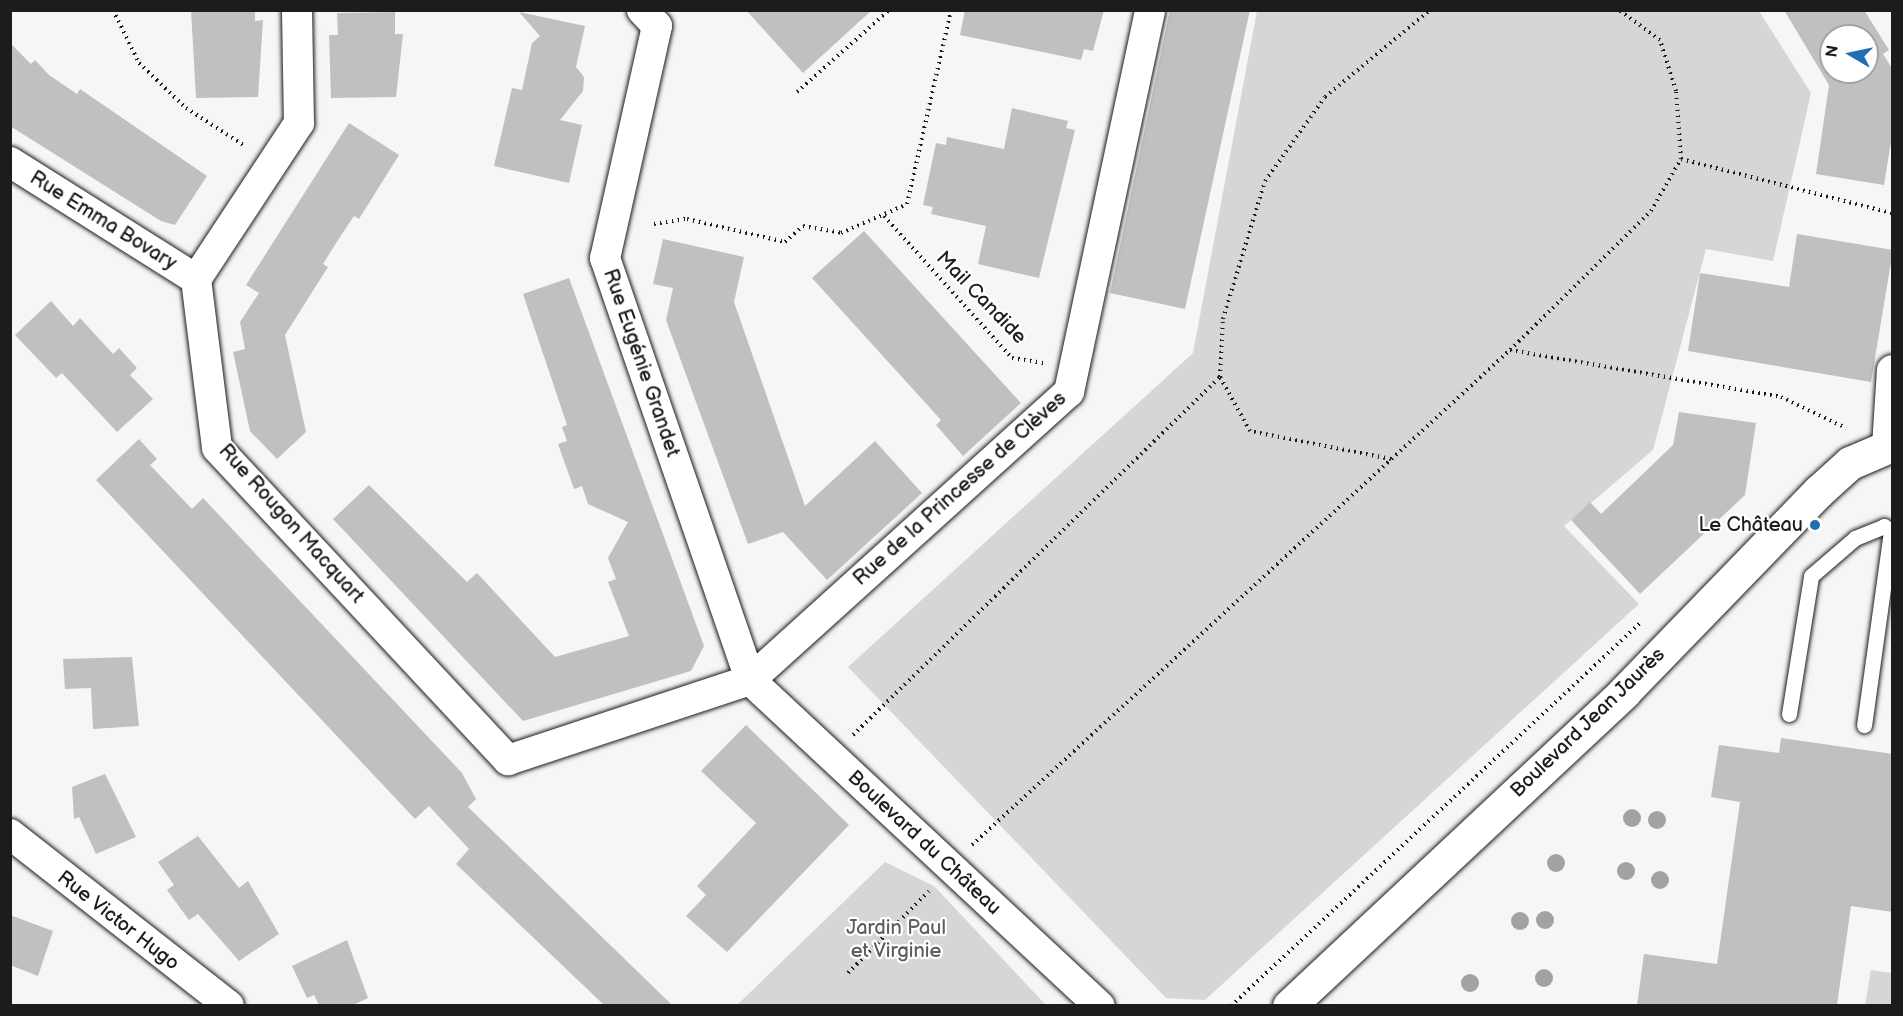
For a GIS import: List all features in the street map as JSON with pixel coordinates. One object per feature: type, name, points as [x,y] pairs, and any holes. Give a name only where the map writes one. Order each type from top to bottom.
[{"type":"street","points":[[196,279],[298,123],[297,10]]},
{"type":"street","name":"Rue Eugénie Grandet","points":[[642,10],[657,26],[605,258],[750,680]]},
{"type":"street","name":"Rue de la Princesse de Clèves","points":[[750,680],[1069,392],[1150,10]]},
{"type":"street","name":"Rue Emma Bovary","points":[[10,162],[196,279]]},
{"type":"street","name":"Rue Rougon Macquart","points":[[196,279],[217,448],[508,760],[750,680]]},
{"type":"street","points":[[1891,447],[1893,370]]},
{"type":"street","name":"Boulevard Jean Jaurès","points":[[1289,1005],[1623,692],[1819,491],[1850,463],[1891,447]]},
{"type":"street","name":"Boulevard du Château","points":[[750,680],[832,756],[942,876],[1099,1005]]},
{"type":"street","name":"Rue Victor Hugo","points":[[10,834],[229,1005]]},
{"type":"lane","points":[[1789,714],[1811,576],[1855,538],[1877,527],[1891,531],[1864,725]]},
{"type":"path","points":[[113,10],[139,63],[186,108],[272,163]]},
{"type":"path","points":[[798,92],[888,10]]},
{"type":"path","points":[[654,224],[687,219],[785,243],[803,226],[841,233],[907,204],[951,10]]},
{"type":"path","points":[[1391,460],[1250,431],[1220,377],[1223,320],[1265,181],[1325,97],[1430,10]]},
{"type":"path","points":[[848,973],[942,876],[1510,350],[1651,211],[1681,159],[1676,91],[1660,40],[1619,10]]},
{"type":"path","points":[[1681,159],[1893,213]]},
{"type":"path","name":"Mail Candide","points":[[884,216],[1012,358],[1075,369]]},
{"type":"path","points":[[1510,350],[1780,397],[1891,447]]},
{"type":"path","points":[[832,756],[1220,377]]},
{"type":"green space","points":[[1257,11],[1759,11],[1811,93],[1773,261],[1706,249],[1653,450],[1564,526],[1639,604],[1205,1000],[1166,998],[848,667],[1193,353]]},
{"type":"green space","name":"Jardin Paul et Virginie","points":[[885,862],[934,886],[1046,1005],[737,1005]]},
{"type":"green space","points":[[1871,970],[1892,973],[1892,1005],[1865,1005]]},
{"type":"building","points":[[191,10],[255,10],[255,21],[263,20],[258,97],[196,98]]},
{"type":"building","points":[[746,10],[872,10],[803,73]]},
{"type":"building","points":[[965,10],[1104,10],[1093,51],[1084,49],[1081,60],[960,35]]},
{"type":"building","points":[[1170,10],[1250,10],[1185,309],[1110,293]]},
{"type":"building","points":[[1784,10],[1864,10],[1873,24],[1819,24],[1819,68]]},
{"type":"building","points":[[395,12],[395,34],[403,34],[396,97],[331,98],[329,35],[338,35],[337,13]]},
{"type":"building","points":[[519,12],[585,26],[576,67],[584,77],[583,91],[560,120],[582,125],[569,183],[494,166],[512,88],[522,90],[532,43],[540,36]]},
{"type":"building","points":[[1879,34],[1889,50],[1883,54],[1893,70],[1893,129],[1884,185],[1816,174],[1828,84],[1879,84]]},
{"type":"building","points":[[10,43],[31,64],[35,60],[49,75],[77,94],[80,89],[207,176],[175,225],[161,221],[10,126]]},
{"type":"building","points":[[1012,108],[1068,121],[1066,128],[1075,130],[1039,278],[978,264],[986,226],[931,214],[933,207],[923,205],[936,143],[946,145],[947,137],[1004,149]]},
{"type":"building","points":[[349,123],[399,155],[359,219],[354,216],[338,240],[323,264],[328,267],[285,335],[306,432],[277,459],[250,431],[233,352],[245,349],[240,322],[259,293],[246,285]]},
{"type":"building","points":[[864,231],[1021,403],[963,456],[936,425],[941,420],[812,278]]},
{"type":"building","points":[[1797,234],[1893,250],[1871,382],[1688,351],[1700,273],[1789,287]]},
{"type":"building","points":[[663,239],[744,257],[734,302],[805,506],[875,441],[922,493],[827,580],[783,532],[748,544],[666,320],[673,288],[653,284]]},
{"type":"building","points":[[569,278],[704,646],[691,671],[523,721],[333,519],[369,485],[467,582],[477,573],[555,657],[629,636],[608,582],[616,579],[608,558],[628,522],[588,504],[582,486],[574,489],[558,444],[567,441],[562,427],[567,425],[523,294]]},
{"type":"building","points":[[51,301],[73,326],[80,318],[113,354],[119,348],[137,368],[130,375],[153,399],[117,432],[62,373],[56,378],[15,335]]},
{"type":"building","points":[[1679,412],[1756,423],[1745,495],[1640,594],[1571,520],[1590,502],[1601,514],[1673,445]]},
{"type":"building","points":[[139,439],[157,459],[150,465],[192,509],[203,498],[462,773],[476,799],[468,807],[672,1005],[604,1005],[456,864],[469,849],[429,806],[415,819],[96,480]]},
{"type":"building","points":[[132,657],[139,726],[93,729],[91,688],[65,689],[63,659]]},
{"type":"building","points":[[746,725],[849,825],[727,952],[686,916],[706,895],[697,886],[756,823],[701,771]]},
{"type":"building","points":[[1781,738],[1893,754],[1893,912],[1851,906],[1837,1005],[1637,1005],[1644,954],[1717,964],[1740,802],[1711,797],[1719,745],[1779,753]]},
{"type":"building","points":[[105,774],[136,837],[96,854],[79,817],[74,819],[72,787]]},
{"type":"building","points":[[198,836],[239,888],[248,881],[279,934],[239,961],[198,914],[189,920],[167,890],[174,885],[158,862]]},
{"type":"building","points":[[10,915],[53,931],[38,976],[10,965]]},
{"type":"building","points":[[347,940],[368,998],[353,1005],[319,1005],[314,995],[307,998],[292,966]]},
{"type":"place","name":"Le Château","points":[[1815,525]]}]
